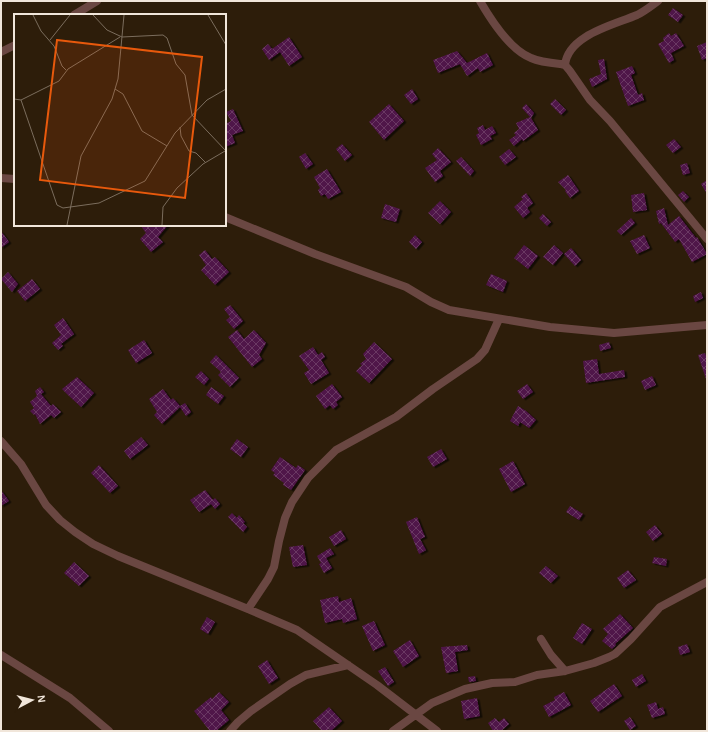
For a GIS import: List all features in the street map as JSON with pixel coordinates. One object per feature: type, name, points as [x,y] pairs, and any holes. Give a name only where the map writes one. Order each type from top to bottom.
[{"type":"street","points":[[76,14],[97,1]]},
{"type":"street","points":[[480,1],[506,38],[522,54],[532,59],[565,65],[570,70],[590,100],[610,121],[707,239]]},
{"type":"street","points":[[565,65],[569,53],[582,40],[603,27],[638,15],[658,1]]},
{"type":"street","points":[[1,52],[14,46]]},
{"type":"street","points":[[1,178],[14,178]]},
{"type":"street","points":[[226,218],[315,254],[406,287],[431,302],[449,310],[550,328],[614,333],[707,325]]},
{"type":"street","points":[[248,609],[268,579],[274,567],[285,518],[292,502],[308,478],[336,450],[396,417],[433,389],[477,360],[485,350],[499,319]]},
{"type":"street","points":[[1,441],[20,464],[46,505],[60,520],[93,544],[118,556],[298,630],[377,685],[437,731]]},
{"type":"street","points":[[393,731],[432,703],[465,689],[492,683],[515,682],[537,675],[565,671],[594,663],[615,654],[641,629],[660,607],[707,582]]},
{"type":"street","points":[[541,639],[565,671]]},
{"type":"street","points":[[1,655],[70,698],[109,731]]},
{"type":"street","points":[[230,731],[251,711],[290,684],[306,675],[348,665]]},
{"type":"building","points":[[673,8],[683,15],[678,22],[668,15]]},
{"type":"building","points":[[669,33],[671,36],[676,33],[684,46],[671,53],[674,60],[669,63],[658,44],[664,41],[663,38]]},
{"type":"building","points":[[289,37],[302,57],[289,66],[280,52],[269,60],[262,49],[268,44],[272,49]]},
{"type":"building","points":[[707,42],[707,58],[702,60],[697,46]]},
{"type":"building","points":[[457,51],[467,63],[487,53],[493,65],[480,72],[478,68],[467,76],[460,64],[438,73],[433,60]]},
{"type":"building","points":[[604,59],[607,79],[592,87],[589,79],[601,74],[598,60]]},
{"type":"building","points":[[632,66],[635,73],[631,75],[638,95],[642,93],[644,100],[628,106],[616,72]]},
{"type":"building","points":[[412,89],[418,99],[411,104],[404,95]]},
{"type":"building","points":[[555,99],[566,110],[561,115],[550,104]]},
{"type":"building","points":[[389,104],[404,121],[384,140],[369,122]]},
{"type":"building","points":[[526,104],[534,113],[531,118],[538,130],[523,141],[522,139],[514,146],[509,140],[516,135],[514,133],[519,129],[516,123],[530,117],[522,108]]},
{"type":"building","points":[[233,109],[243,131],[232,135],[235,143],[226,147],[226,124],[231,121],[226,112]]},
{"type":"building","points":[[483,125],[485,130],[492,126],[496,133],[490,136],[492,139],[481,145],[476,135],[479,133],[477,128]]},
{"type":"building","points":[[674,139],[681,147],[673,153],[666,145]]},
{"type":"building","points":[[342,144],[352,155],[345,161],[336,149]]},
{"type":"building","points":[[438,148],[451,162],[440,171],[443,176],[435,182],[425,168],[437,160],[432,154]]},
{"type":"building","points":[[509,149],[516,157],[505,165],[499,157]]},
{"type":"building","points":[[305,153],[313,164],[306,169],[299,157]]},
{"type":"building","points":[[461,157],[474,171],[470,176],[456,161]]},
{"type":"building","points":[[687,163],[690,173],[683,175],[680,165]]},
{"type":"building","points":[[327,169],[341,192],[328,199],[325,194],[321,196],[318,190],[320,188],[314,177]]},
{"type":"building","points":[[568,175],[579,191],[570,198],[565,191],[566,190],[558,182]]},
{"type":"building","points":[[707,180],[707,194],[701,184]]},
{"type":"building","points":[[683,191],[689,197],[684,202],[678,195]]},
{"type":"building","points":[[526,193],[533,203],[527,208],[530,212],[523,218],[514,207],[523,199],[521,197]]},
{"type":"building","points":[[644,193],[647,210],[633,212],[631,195]]},
{"type":"building","points":[[440,201],[451,212],[440,224],[428,213]]},
{"type":"building","points":[[385,204],[400,209],[396,222],[381,218]]},
{"type":"building","points":[[664,208],[668,225],[679,216],[696,238],[697,237],[707,254],[692,262],[679,239],[675,242],[661,223],[659,224],[656,211]]},
{"type":"building","points":[[543,214],[551,222],[547,226],[539,218]]},
{"type":"building","points":[[631,218],[635,223],[621,235],[617,231]]},
{"type":"building","points":[[141,226],[167,226],[158,237],[163,242],[151,252],[140,239],[146,233]]},
{"type":"building","points":[[1,231],[9,242],[1,248]]},
{"type":"building","points":[[415,235],[422,242],[416,249],[409,242]]},
{"type":"building","points":[[644,235],[650,248],[637,254],[630,241]]},
{"type":"building","points":[[524,245],[538,256],[528,269],[514,258]]},
{"type":"building","points":[[554,245],[563,253],[553,265],[543,257]]},
{"type":"building","points":[[571,248],[581,260],[575,266],[564,254]]},
{"type":"building","points":[[205,250],[212,259],[215,257],[229,272],[215,285],[201,270],[206,265],[199,255]]},
{"type":"building","points":[[8,272],[18,284],[12,292],[1,279]]},
{"type":"building","points":[[491,274],[507,281],[503,292],[486,285]]},
{"type":"building","points":[[32,279],[40,289],[25,301],[17,291]]},
{"type":"building","points":[[701,292],[703,298],[695,302],[693,296]]},
{"type":"building","points":[[230,305],[243,321],[234,329],[226,320],[230,317],[224,309]]},
{"type":"building","points":[[63,318],[74,334],[61,344],[63,346],[58,350],[52,343],[61,335],[54,325]]},
{"type":"building","points":[[237,330],[244,339],[254,330],[266,343],[259,355],[262,359],[252,367],[228,337]]},
{"type":"building","points":[[144,340],[152,353],[136,363],[128,350]]},
{"type":"building","points":[[374,342],[392,359],[369,383],[356,371],[362,365],[360,364],[366,359],[363,354]]},
{"type":"building","points":[[609,342],[611,348],[600,351],[599,345]]},
{"type":"building","points":[[313,347],[318,355],[322,352],[325,357],[321,360],[329,373],[311,384],[304,373],[309,370],[299,356]]},
{"type":"building","points":[[705,353],[707,359],[707,379],[698,355]]},
{"type":"building","points":[[216,355],[239,378],[230,387],[218,375],[221,372],[210,362]]},
{"type":"building","points":[[597,359],[599,374],[624,370],[625,377],[586,383],[583,361]]},
{"type":"building","points":[[201,371],[209,379],[204,385],[195,377]]},
{"type":"building","points":[[652,376],[656,385],[645,390],[641,381]]},
{"type":"building","points":[[77,377],[94,393],[81,407],[62,389]]},
{"type":"building","points":[[332,384],[342,397],[336,402],[338,405],[333,409],[330,405],[325,409],[316,396]]},
{"type":"building","points":[[527,384],[533,392],[523,399],[517,391]]},
{"type":"building","points":[[40,387],[44,392],[41,394],[51,406],[53,404],[61,412],[54,418],[51,415],[40,424],[35,414],[34,415],[30,411],[34,408],[30,402],[37,396],[35,391]]},
{"type":"building","points":[[211,387],[224,396],[218,404],[206,395]]},
{"type":"building","points":[[163,389],[171,400],[173,398],[180,406],[185,403],[191,412],[186,416],[180,407],[162,424],[154,415],[157,412],[149,399]]},
{"type":"building","points":[[518,406],[536,420],[529,428],[520,422],[518,426],[510,421]]},
{"type":"building","points":[[141,437],[148,445],[130,459],[124,451]]},
{"type":"building","points":[[237,439],[248,447],[241,457],[230,449]]},
{"type":"building","points":[[441,449],[447,459],[433,467],[427,457]]},
{"type":"building","points":[[280,457],[296,468],[298,465],[305,470],[291,490],[283,485],[284,483],[273,475],[275,473],[271,470]]},
{"type":"building","points":[[513,461],[525,484],[511,492],[499,469]]},
{"type":"building","points":[[99,465],[118,486],[110,493],[91,473]]},
{"type":"building","points":[[1,490],[9,501],[1,506]]},
{"type":"building","points":[[205,490],[213,500],[215,498],[220,504],[215,509],[211,504],[199,512],[190,500]]},
{"type":"building","points":[[570,506],[583,514],[579,520],[566,512]]},
{"type":"building","points":[[232,513],[237,518],[239,515],[245,522],[243,523],[247,527],[243,532],[228,517]]},
{"type":"building","points":[[417,517],[425,537],[420,539],[426,550],[419,554],[406,522]]},
{"type":"building","points":[[655,525],[662,534],[653,541],[646,532]]},
{"type":"building","points":[[341,530],[346,539],[334,546],[329,537]]},
{"type":"building","points":[[303,545],[307,565],[293,567],[289,547]]},
{"type":"building","points":[[330,548],[334,554],[326,558],[332,568],[324,573],[317,556]]},
{"type":"building","points":[[654,557],[667,559],[666,566],[652,563]]},
{"type":"building","points":[[74,562],[89,576],[79,586],[64,573]]},
{"type":"building","points":[[546,566],[558,576],[551,583],[539,573]]},
{"type":"building","points":[[628,570],[636,580],[624,588],[617,578]]},
{"type":"building","points":[[338,596],[339,602],[351,598],[357,619],[343,623],[342,619],[325,623],[320,600]]},
{"type":"building","points":[[620,614],[633,628],[615,644],[616,645],[612,649],[602,641],[608,634],[603,629]]},
{"type":"building","points":[[207,617],[215,622],[208,634],[200,629]]},
{"type":"building","points":[[374,621],[385,645],[373,651],[362,626]]},
{"type":"building","points":[[582,623],[592,629],[582,644],[573,638]]},
{"type":"building","points":[[410,640],[419,656],[403,667],[393,651]]},
{"type":"building","points":[[687,644],[690,652],[680,655],[678,647]]},
{"type":"building","points":[[467,645],[468,650],[455,652],[458,671],[446,673],[441,647]]},
{"type":"building","points":[[267,660],[278,678],[269,684],[258,666]]},
{"type":"building","points":[[385,667],[394,682],[388,686],[378,671]]},
{"type":"building","points":[[642,674],[646,681],[636,687],[632,680]]},
{"type":"building","points":[[475,676],[476,681],[469,682],[468,677]]},
{"type":"building","points":[[614,684],[622,696],[598,712],[590,701]]},
{"type":"building","points":[[219,692],[229,702],[221,710],[229,720],[216,731],[210,731],[194,711],[211,697],[212,699]]},
{"type":"building","points":[[564,692],[571,705],[549,717],[543,706],[555,700],[554,697]]},
{"type":"building","points":[[477,698],[480,716],[464,719],[461,701]]},
{"type":"building","points":[[656,702],[658,709],[663,707],[665,714],[652,718],[647,705]]},
{"type":"building","points":[[329,707],[342,721],[331,731],[329,729],[327,731],[322,731],[313,721]]},
{"type":"building","points":[[630,717],[636,726],[630,730],[624,721]]},
{"type":"building","points":[[495,718],[499,722],[504,718],[509,724],[501,731],[493,731],[488,723]]}]
